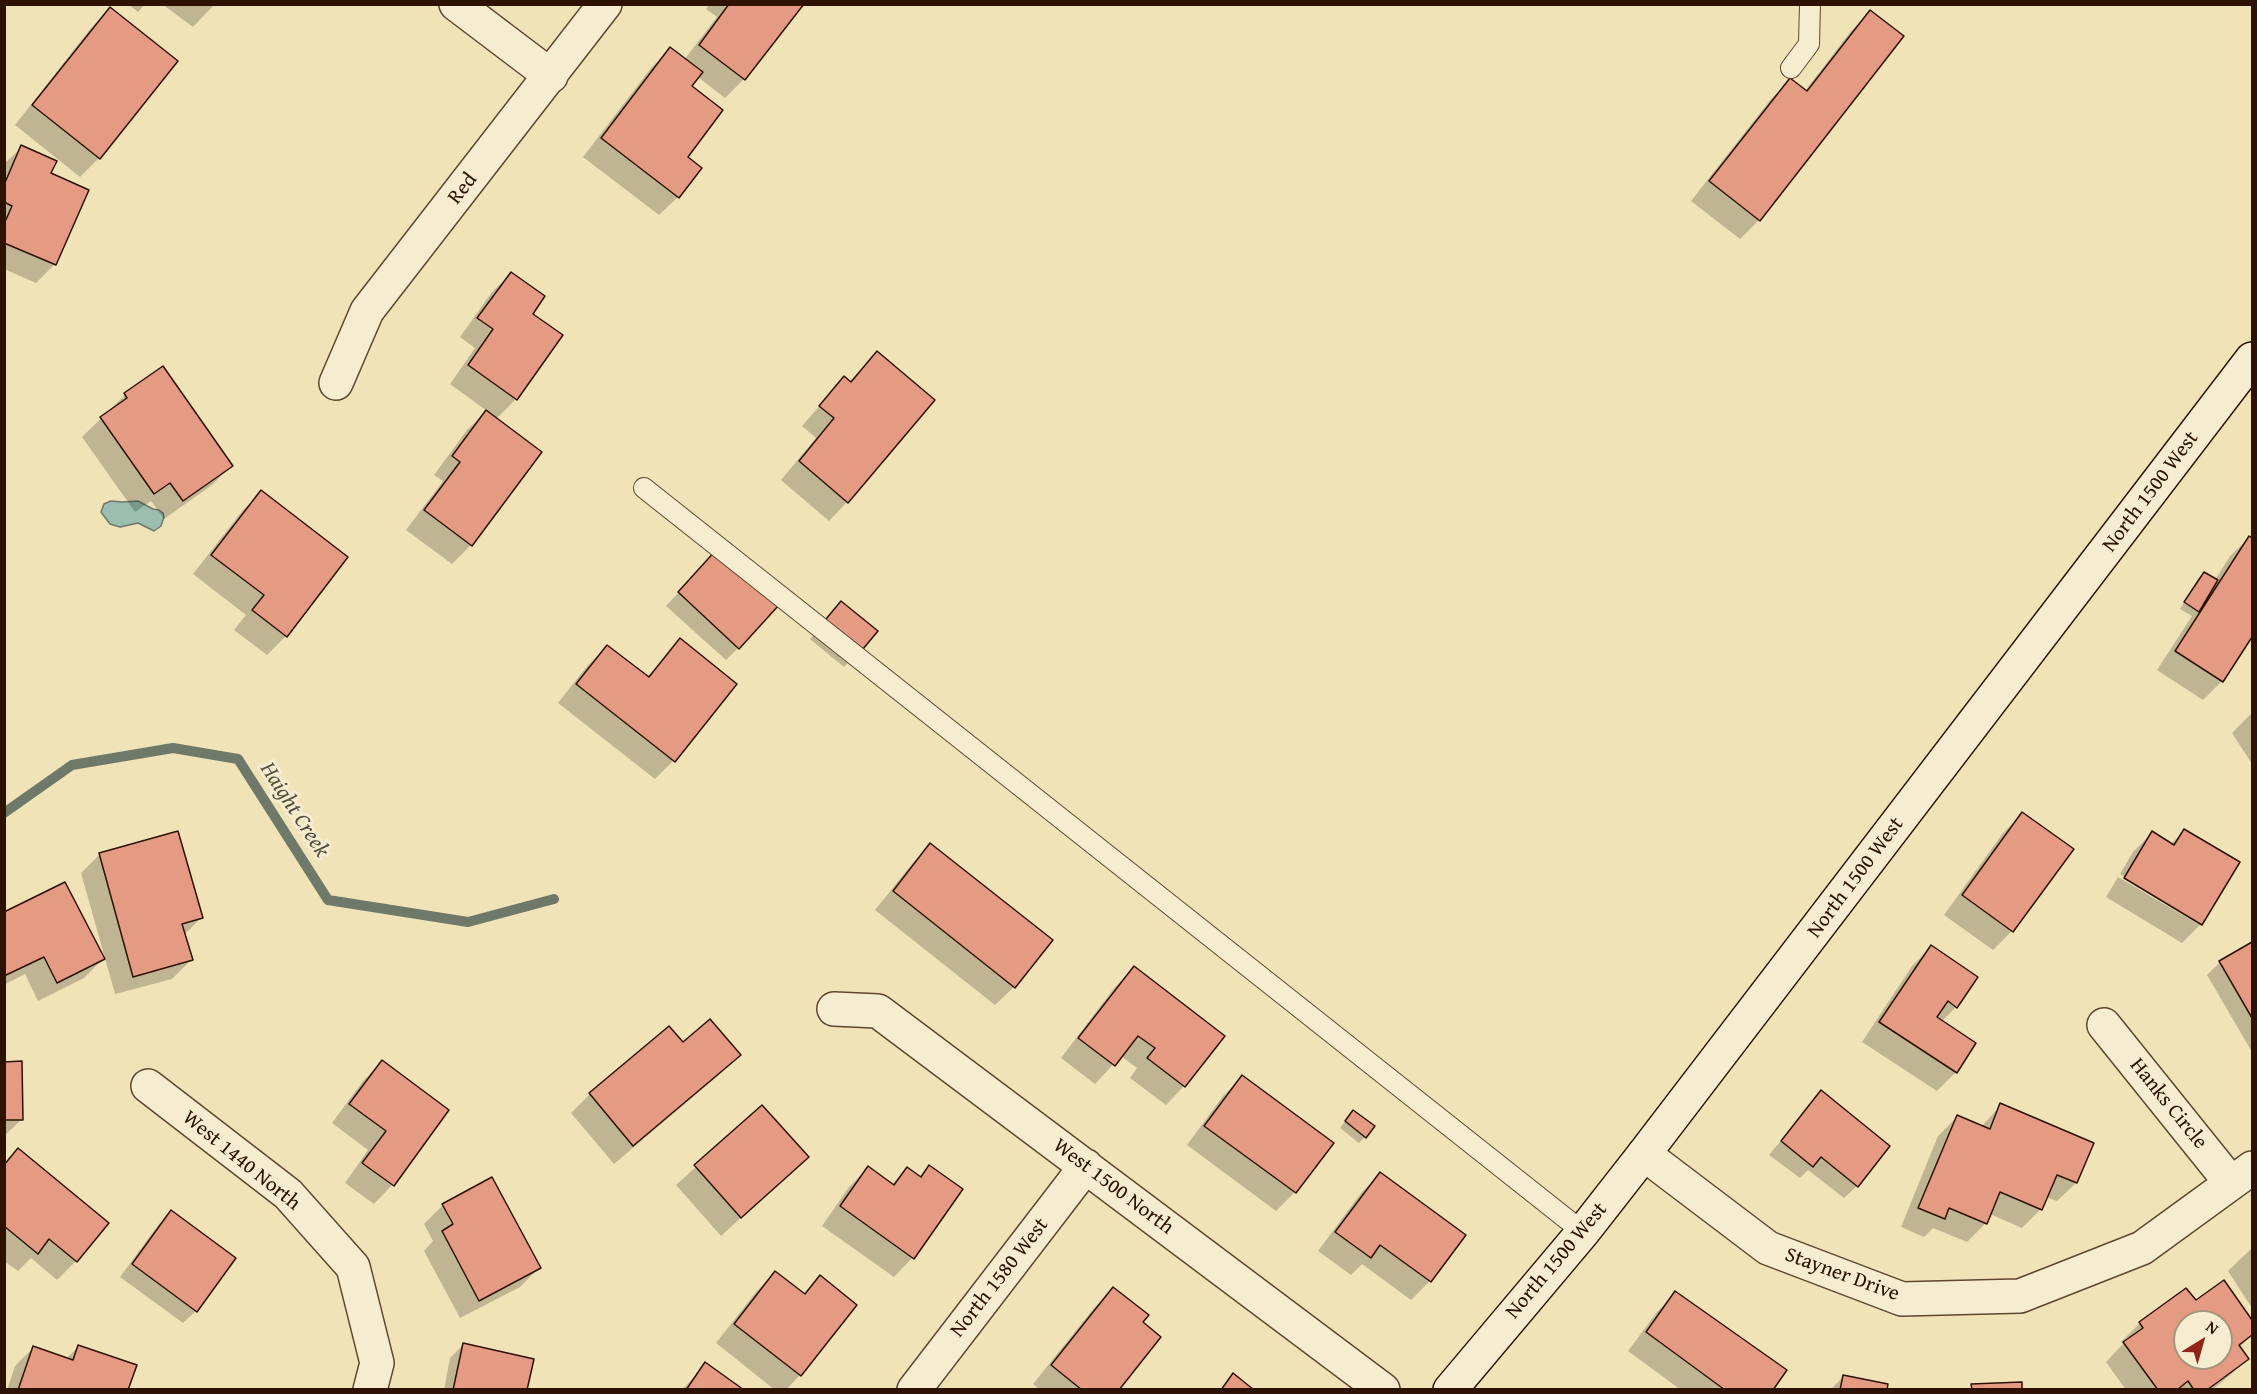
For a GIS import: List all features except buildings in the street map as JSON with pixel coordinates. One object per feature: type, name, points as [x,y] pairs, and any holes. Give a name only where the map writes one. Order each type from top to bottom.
[{"type":"street","points":[[456,4],[551,76]]},
{"type":"street","name":"Red","points":[[336,383],[367,311],[606,4]]},
{"type":"street","name":"North 1500 West","points":[[1450,1389],[1583,1232],[1644,1154],[2253,359]]},
{"type":"street","name":"West 1500 North","points":[[834,1009],[878,1011],[1383,1389]]},
{"type":"street","name":"Hanks Circle","points":[[2104,1025],[2242,1176]]},
{"type":"street","name":"West 1440 North","points":[[148,1086],[288,1194],[353,1267],[377,1363],[370,1389]]},
{"type":"street","name":"Stayner Drive","points":[[1644,1154],[1768,1248],[1902,1299],[2019,1296],[2142,1248],[2242,1176]]},
{"type":"street","name":"North 1580 West","points":[[914,1389],[1086,1166]]},
{"type":"lane","points":[[1791,68],[1809,44],[1810,4]]},
{"type":"lane","points":[[644,488],[1583,1232]]},
{"type":"shaded area","points":[[111,501],[138,501],[159,510],[164,517],[161,526],[154,531],[138,523],[120,527],[110,524],[101,512],[104,504]]},
{"type":"waterway","name":"Haight Creek","points":[[4,813],[72,765],[173,748],[238,759],[328,900],[468,922],[554,899]]}]
